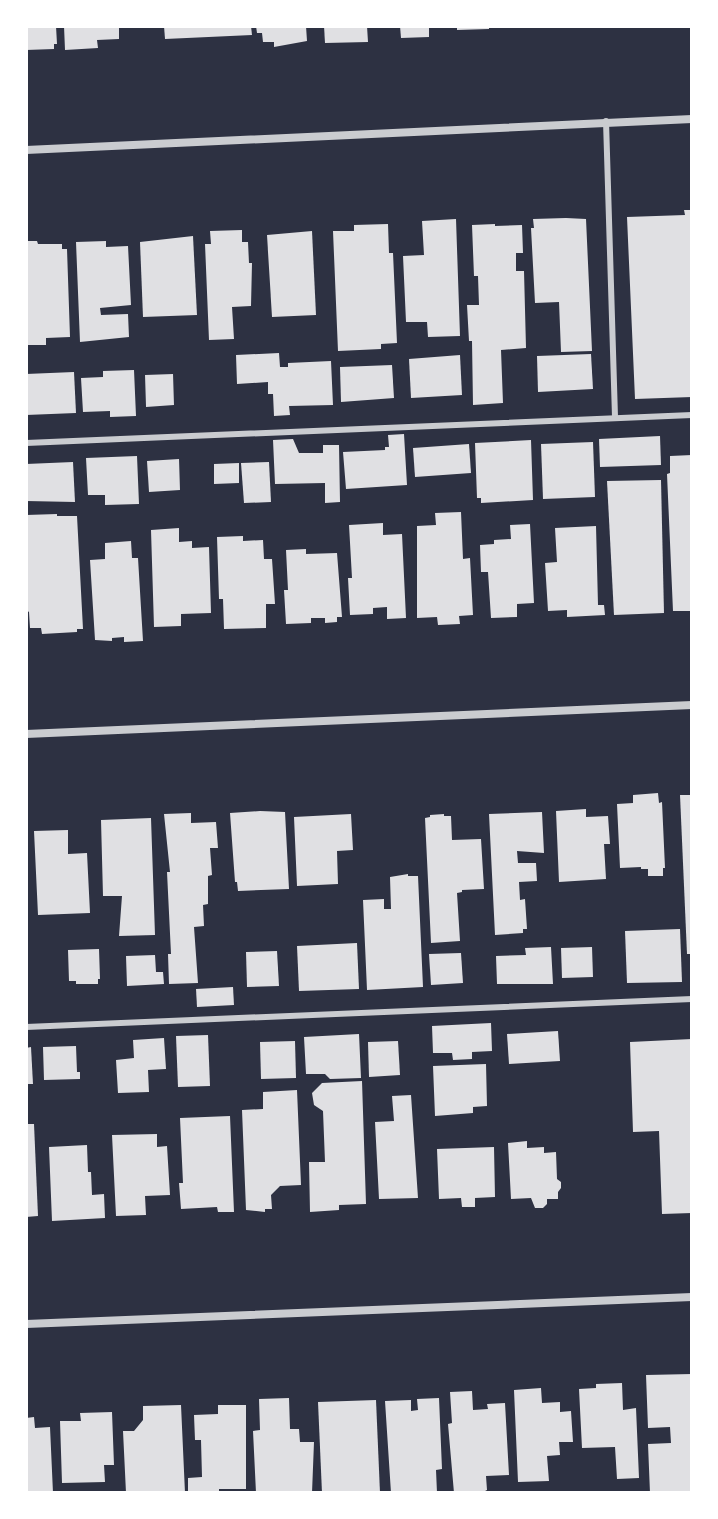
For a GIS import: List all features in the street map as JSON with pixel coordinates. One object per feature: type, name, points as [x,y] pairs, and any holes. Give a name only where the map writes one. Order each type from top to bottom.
[{"type":"street","points":[[26,150],[692,119]]},
{"type":"street","points":[[26,734],[692,705]]},
{"type":"street","points":[[26,1324],[692,1297]]},
{"type":"lane","points":[[606,121],[615,417]]},
{"type":"lane","points":[[26,443],[692,415]]},
{"type":"lane","points":[[26,1027],[692,999]]},
{"type":"building","points":[[26,26],[56,26],[57,44],[54,44],[54,49],[26,50]]},
{"type":"building","points":[[64,26],[119,26],[119,39],[97,40],[98,48],[65,50]]},
{"type":"building","points":[[164,26],[251,26],[252,35],[165,39]]},
{"type":"building","points":[[256,26],[306,26],[307,41],[274,47],[274,42],[263,42],[262,33],[257,33]]},
{"type":"building","points":[[324,26],[367,26],[368,42],[325,43]]},
{"type":"building","points":[[400,26],[429,26],[429,37],[401,38]]},
{"type":"building","points":[[457,26],[489,26],[489,29],[457,30]]},
{"type":"building","points":[[684,210],[692,210],[692,397],[635,399],[627,217],[685,215]]},
{"type":"building","points":[[456,219],[460,336],[428,337],[427,322],[406,322],[403,256],[424,255],[422,221]]},
{"type":"building","points":[[533,219],[586,219],[592,351],[561,352],[559,302],[535,303]]},
{"type":"building","points":[[388,224],[389,253],[393,253],[397,343],[381,344],[381,349],[338,351],[333,231],[354,231],[354,225]]},
{"type":"building","points":[[472,225],[522,225],[523,253],[516,253],[516,271],[524,271],[526,348],[501,350],[503,403],[473,405],[472,341],[469,341],[467,305],[479,305],[478,276],[474,276]]},
{"type":"building","points":[[242,230],[242,242],[248,242],[249,263],[252,263],[251,306],[232,307],[234,339],[209,340],[205,244],[211,244],[210,231]]},
{"type":"building","points":[[312,231],[316,315],[272,317],[267,235]]},
{"type":"building","points":[[193,236],[197,315],[143,317],[140,242]]},
{"type":"building","points":[[26,241],[62,244],[62,249],[67,249],[70,337],[46,338],[46,345],[26,345]]},
{"type":"building","points":[[106,241],[106,247],[128,246],[131,305],[100,308],[101,315],[128,314],[129,337],[80,342],[76,242]]},
{"type":"building","points":[[279,353],[280,367],[288,367],[288,363],[331,361],[333,405],[289,406],[290,415],[274,416],[273,394],[268,394],[268,382],[237,384],[236,355]]},
{"type":"building","points":[[591,354],[593,389],[538,392],[537,356]]},
{"type":"building","points":[[460,355],[462,395],[411,398],[409,359]]},
{"type":"building","points":[[392,365],[394,398],[341,402],[340,367]]},
{"type":"building","points":[[134,370],[136,416],[110,417],[110,411],[83,412],[81,378],[103,377],[103,371]]},
{"type":"building","points":[[74,372],[76,413],[26,415],[26,374]]},
{"type":"building","points":[[173,374],[174,405],[146,407],[145,375]]},
{"type":"building","points":[[404,434],[407,485],[346,489],[343,452],[385,450],[389,447],[388,435]]},
{"type":"building","points":[[660,436],[661,465],[600,467],[599,439]]},
{"type":"building","points":[[293,439],[299,453],[323,453],[323,445],[339,445],[340,502],[325,503],[325,483],[275,484],[273,440]]},
{"type":"building","points":[[531,440],[533,500],[481,503],[481,498],[477,498],[475,443]]},
{"type":"building","points":[[593,442],[595,497],[543,499],[541,444]]},
{"type":"building","points":[[469,444],[471,473],[415,477],[413,448]]},
{"type":"building","points":[[692,455],[692,611],[673,611],[667,474],[670,473],[670,456]]},
{"type":"building","points":[[137,456],[139,504],[105,505],[105,495],[88,495],[86,458]]},
{"type":"building","points":[[179,459],[180,490],[149,492],[147,461]]},
{"type":"building","points":[[73,462],[75,502],[26,501],[26,464]]},
{"type":"building","points":[[269,462],[271,502],[244,503],[241,463]]},
{"type":"building","points":[[239,463],[239,483],[214,484],[214,464]]},
{"type":"building","points":[[661,480],[664,613],[614,615],[607,481]]},
{"type":"building","points":[[461,512],[463,559],[470,558],[473,615],[459,616],[460,624],[438,625],[437,617],[417,618],[417,526],[436,525],[435,513]]},
{"type":"building","points":[[26,515],[77,516],[83,629],[42,634],[41,628],[30,628],[29,612],[26,610]]},
{"type":"building","points":[[383,523],[383,535],[402,534],[406,618],[387,619],[387,607],[373,608],[373,614],[350,615],[348,578],[352,578],[349,525]]},
{"type":"building","points":[[530,524],[534,603],[517,604],[517,617],[491,618],[488,572],[481,572],[480,545],[511,539],[510,525]]},
{"type":"building","points":[[596,526],[598,605],[604,605],[605,615],[567,617],[567,610],[548,611],[545,563],[557,562],[555,528]]},
{"type":"building","points":[[179,528],[179,542],[192,541],[192,548],[209,547],[211,613],[181,614],[181,626],[154,627],[151,530]]},
{"type":"building","points":[[243,536],[243,541],[263,540],[264,559],[272,559],[275,604],[266,604],[266,628],[224,629],[223,599],[219,599],[217,537]]},
{"type":"building","points":[[131,541],[132,558],[138,558],[143,641],[124,642],[124,637],[112,638],[112,641],[95,640],[90,560],[105,559],[105,543]]},
{"type":"building","points":[[306,549],[306,554],[337,553],[342,617],[337,617],[337,622],[325,623],[325,618],[311,618],[311,623],[286,624],[286,550]]},
{"type":"building","points":[[658,793],[659,803],[662,802],[663,876],[648,876],[648,869],[641,867],[620,868],[617,804],[633,803],[633,795]]},
{"type":"building","points":[[680,795],[692,795],[692,954],[687,954]]},
{"type":"building","points":[[586,809],[586,817],[608,816],[610,844],[604,844],[606,879],[559,882],[556,811]]},
{"type":"building","points":[[285,812],[289,889],[238,891],[230,813]]},
{"type":"building","points":[[542,812],[544,853],[517,851],[518,863],[536,863],[537,881],[519,882],[520,900],[525,899],[527,929],[523,929],[523,933],[495,935],[489,814]]},
{"type":"building","points":[[191,813],[191,823],[216,822],[218,848],[210,848],[212,875],[208,876],[208,904],[203,905],[204,926],[194,927],[198,983],[169,984],[168,954],[171,954],[167,872],[170,872],[164,814]]},
{"type":"building","points":[[351,814],[353,850],[337,851],[338,884],[297,886],[294,817]]},
{"type":"building","points":[[444,814],[451,816],[452,840],[481,839],[484,889],[457,893],[460,941],[431,943],[425,818]]},
{"type":"building","points":[[151,818],[155,935],[119,936],[122,896],[103,896],[101,820]]},
{"type":"building","points":[[68,830],[68,854],[87,853],[90,913],[38,915],[34,831]]},
{"type":"building","points":[[418,876],[423,987],[367,990],[363,900],[384,899],[384,909],[391,909],[390,877]]},
{"type":"building","points":[[680,929],[682,982],[627,983],[625,931]]},
{"type":"building","points":[[357,943],[359,989],[299,991],[297,946]]},
{"type":"building","points":[[551,947],[553,984],[497,984],[496,956],[526,955],[525,948]]},
{"type":"building","points":[[592,947],[593,977],[562,978],[561,948]]},
{"type":"building","points":[[99,949],[98,984],[69,981],[68,950]]},
{"type":"building","points":[[277,951],[279,986],[247,987],[246,952]]},
{"type":"building","points":[[461,953],[463,983],[431,985],[429,954]]},
{"type":"building","points":[[155,955],[156,972],[163,972],[164,984],[127,986],[126,956]]},
{"type":"building","points":[[233,987],[234,1005],[197,1007],[196,989]]},
{"type":"building","points":[[491,1023],[492,1051],[472,1052],[472,1059],[453,1060],[452,1053],[433,1053],[432,1026]]},
{"type":"building","points":[[558,1031],[560,1061],[509,1064],[507,1034]]},
{"type":"building","points":[[359,1034],[361,1078],[330,1079],[325,1074],[306,1074],[304,1037]]},
{"type":"building","points":[[208,1035],[210,1086],[178,1087],[176,1036]]},
{"type":"building","points":[[164,1038],[166,1069],[148,1070],[149,1092],[118,1093],[116,1060],[134,1058],[133,1040]]},
{"type":"building","points":[[692,1039],[692,1213],[662,1214],[659,1131],[633,1132],[630,1042]]},
{"type":"building","points":[[295,1041],[296,1078],[261,1079],[260,1042]]},
{"type":"building","points":[[398,1041],[400,1075],[369,1077],[368,1042]]},
{"type":"building","points":[[76,1046],[80,1079],[44,1080],[43,1047]]},
{"type":"building","points":[[31,1047],[33,1084],[26,1084],[26,1048]]},
{"type":"building","points":[[486,1064],[487,1106],[473,1107],[473,1113],[435,1116],[433,1066]]},
{"type":"building","points":[[362,1081],[366,1204],[339,1205],[339,1210],[310,1212],[309,1162],[325,1162],[323,1111],[314,1105],[312,1093],[322,1083]]},
{"type":"building","points":[[297,1090],[301,1185],[280,1186],[271,1195],[272,1209],[265,1209],[265,1212],[246,1210],[242,1110],[263,1109],[263,1092]]},
{"type":"building","points":[[411,1095],[418,1198],[379,1199],[375,1122],[394,1121],[392,1096]]},
{"type":"building","points":[[230,1116],[234,1212],[218,1212],[217,1207],[181,1209],[180,1118]]},
{"type":"building","points":[[26,1124],[34,1124],[38,1216],[26,1217]]},
{"type":"building","points":[[157,1134],[157,1147],[167,1146],[170,1195],[145,1196],[146,1215],[116,1216],[112,1135]]},
{"type":"building","points":[[527,1141],[527,1148],[544,1147],[544,1153],[556,1152],[557,1179],[561,1182],[561,1188],[558,1199],[547,1199],[543,1208],[535,1208],[531,1198],[511,1199],[508,1143]]},
{"type":"building","points":[[87,1145],[92,1195],[104,1194],[105,1218],[52,1221],[49,1147]]},
{"type":"building","points":[[494,1147],[495,1197],[475,1198],[475,1207],[462,1207],[461,1198],[439,1199],[437,1149]]},
{"type":"building","points":[[692,1374],[692,1493],[650,1493],[648,1444],[671,1443],[670,1427],[648,1428],[646,1375]]},
{"type":"building","points":[[622,1383],[623,1410],[636,1408],[639,1478],[617,1479],[615,1447],[582,1448],[579,1389],[596,1388],[596,1384]]},
{"type":"building","points":[[541,1388],[542,1403],[560,1402],[560,1412],[571,1411],[573,1442],[559,1442],[560,1455],[547,1456],[549,1481],[518,1482],[514,1390]]},
{"type":"building","points":[[472,1391],[473,1410],[488,1409],[487,1404],[505,1403],[509,1475],[486,1476],[487,1490],[481,1493],[454,1493],[448,1424],[452,1423],[450,1392]]},
{"type":"building","points":[[289,1398],[290,1429],[299,1429],[300,1442],[314,1442],[312,1493],[256,1493],[253,1431],[260,1430],[259,1399]]},
{"type":"building","points":[[439,1398],[442,1469],[436,1470],[437,1493],[391,1493],[385,1401],[411,1400],[411,1411],[418,1410],[417,1399]]},
{"type":"building","points":[[376,1400],[380,1493],[322,1493],[318,1402]]},
{"type":"building","points":[[181,1405],[185,1493],[126,1493],[123,1431],[134,1431],[143,1420],[143,1406]]},
{"type":"building","points":[[218,1405],[246,1405],[246,1489],[188,1493],[188,1478],[202,1477],[201,1440],[195,1440],[194,1415],[218,1414]]},
{"type":"building","points":[[112,1412],[114,1465],[104,1465],[105,1482],[62,1483],[60,1421],[81,1421],[80,1413]]},
{"type":"building","points":[[34,1417],[35,1428],[50,1427],[53,1493],[26,1493],[26,1418]]}]
